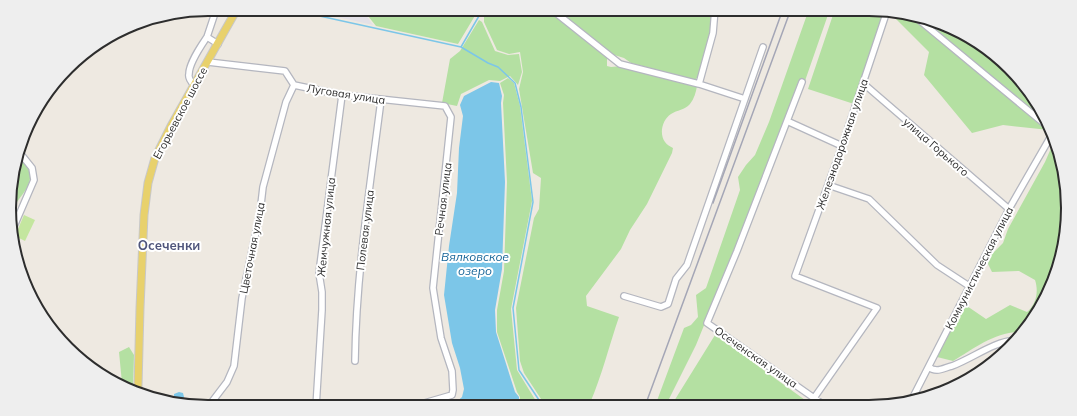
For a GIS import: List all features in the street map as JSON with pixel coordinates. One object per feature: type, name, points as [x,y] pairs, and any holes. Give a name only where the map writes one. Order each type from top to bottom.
[{"type":"main road","name":"Егорьевское шоссе","points":[[138,386],[144,222],[148,183],[155,158],[233,16]]},
{"type":"street","points":[[194,85],[189,79],[188,73],[207,37],[214,16]]},
{"type":"street","points":[[560,16],[620,64],[699,84],[745,99]]},
{"type":"street","points":[[699,84],[712,33],[714,16]]},
{"type":"street","name":"Железнодорожная улица","points":[[814,398],[877,308],[795,276],[864,84],[885,17]]},
{"type":"street","points":[[926,25],[1039,119]]},
{"type":"street","points":[[207,37],[218,44]]},
{"type":"street","points":[[624,296],[661,307],[668,304],[676,279],[687,265],[763,47]]},
{"type":"street","name":"Луговая улица","points":[[208,62],[285,71],[294,85],[342,95],[445,106]]},
{"type":"street","points":[[802,82],[787,121],[842,146]]},
{"type":"street","name":"улица Горького","points":[[864,84],[1009,209]]},
{"type":"street","name":"Цветочная улица","points":[[213,400],[227,382],[234,366],[243,293],[260,213],[263,187],[286,102],[294,85]]},
{"type":"street","name":"Жемчужная улица","points":[[316,400],[322,310],[322,292],[319,273],[342,95]]},
{"type":"street","name":"Полевая улица","points":[[355,361],[359,287],[381,100]]},
{"type":"street","name":"Речная улица","points":[[435,400],[452,395],[453,390],[452,371],[441,338],[433,288],[451,117],[445,106]]},
{"type":"street","name":"Осеченская улица","points":[[787,121],[737,251],[707,323],[817,400]]},
{"type":"street","name":"Коммунистическая улица","points":[[914,394],[1009,209],[1048,140]]},
{"type":"street","points":[[16,222],[34,180],[32,168],[23,157]]},
{"type":"street","points":[[828,185],[869,199],[936,265],[969,286]]},
{"type":"street","points":[[928,367],[941,370],[1008,341]]},
{"type":"shaded area","points":[[333,16],[366,16],[373,25]]},
{"type":"green space","points":[[368,16],[475,16],[458,44],[376,26]]},
{"type":"green space","points":[[484,16],[556,16],[607,56],[607,66],[622,66],[697,86],[695,95],[690,104],[686,108],[671,114],[665,120],[662,127],[662,135],[666,143],[673,148],[672,153],[647,204],[630,230],[621,249],[586,296],[587,306],[619,317],[591,400],[542,400],[524,373],[520,361],[516,308],[534,218],[539,209],[541,178],[533,173],[519,89],[523,72],[520,52],[509,54],[497,50],[484,22]]},
{"type":"green space","points":[[562,16],[712,16],[710,33],[699,75],[695,80],[631,63],[624,58],[611,54]]},
{"type":"green space","points":[[807,16],[828,16],[790,124],[744,227],[696,345],[668,400],[657,400],[684,328],[691,325],[698,317],[696,295],[706,288],[740,190],[738,177],[755,155],[769,122]]},
{"type":"green space","points":[[833,16],[883,16],[854,104],[808,89]]},
{"type":"green space","points":[[895,18],[931,26],[976,48],[1005,72],[1013,81],[1029,101],[1044,129],[1003,125],[972,133],[924,75],[929,52]]},
{"type":"green space","points":[[479,20],[482,22],[495,51],[508,55],[519,54],[522,72],[518,85],[510,76],[500,81],[489,80],[461,94],[457,106],[442,103],[450,59],[460,51]]},
{"type":"green space","points":[[508,78],[514,83],[520,106],[532,201],[511,309],[517,370],[535,400],[520,400],[497,332],[497,310],[504,271],[507,182],[503,103],[504,95],[500,83]]},
{"type":"green space","points":[[1051,147],[1061,195],[1061,221],[1051,270],[1029,315],[1015,332],[1004,334],[986,341],[953,361],[937,357],[964,304],[986,319],[1010,305],[1027,312],[1035,302],[1037,289],[1035,280],[1019,271],[992,272],[988,264],[990,256],[1003,243],[1008,229],[1045,162]]},
{"type":"green space","points":[[22,161],[30,173],[29,184],[16,204],[16,195]]},
{"type":"green space","points":[[24,215],[35,220],[25,241],[19,238],[18,230]]},
{"type":"green space","points":[[715,335],[805,400],[675,400]]},
{"type":"green space","points":[[129,347],[134,355],[133,384],[122,379],[119,352]]},
{"type":"water","name":"Вялковское озеро","points":[[491,82],[499,83],[502,96],[501,103],[505,182],[502,269],[495,310],[496,332],[515,392],[519,397],[519,400],[459,400],[462,397],[464,389],[460,368],[452,343],[444,295],[449,246],[457,193],[459,148],[463,116],[460,105],[464,96]]},
{"type":"water","points":[[179,392],[183,393],[184,397],[174,396],[174,394]]},
{"type":"waterway","points":[[320,16],[461,47],[488,63],[498,67],[515,83],[521,107],[533,202],[513,308],[519,370],[539,400]]},
{"type":"waterway","points":[[461,47],[479,16]]},
{"type":"railway","points":[[713,203],[780,16]]},
{"type":"railway","points":[[647,400],[788,16]]},
{"type":"district","name":"Осеченки","points":[[169,245]]}]
